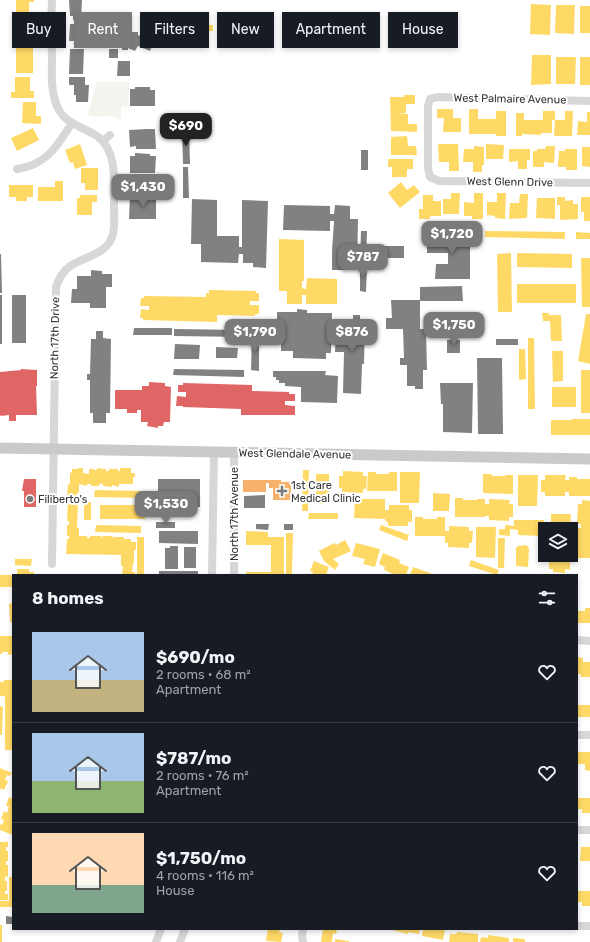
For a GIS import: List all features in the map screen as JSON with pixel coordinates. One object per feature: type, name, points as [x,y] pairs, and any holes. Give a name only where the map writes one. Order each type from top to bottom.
[{"type":"main road","name":"West Glendale Avenue","points":[[0,448],[590,459]]},
{"type":"street","points":[[52,0],[53,90],[59,111],[72,123],[96,135],[103,141],[110,135]]},
{"type":"street","name":"West Palmaire Avenue","points":[[430,177],[428,168],[428,106],[430,99],[438,97],[590,101]]},
{"type":"street","points":[[17,168],[27,167],[44,160],[58,145],[72,123]]},
{"type":"street","name":"North 17th Drive","points":[[52,564],[56,287],[59,279],[69,267],[105,249],[113,233],[114,170],[109,152],[103,141]]},
{"type":"street","name":"West Glenn Drive","points":[[430,177],[439,180],[590,183]]},
{"type":"street","name":"North 17th Avenue","points":[[212,574],[214,452]]},
{"type":"street","name":"North 17th Avenue","points":[[234,452],[234,574]]},
{"type":"street","points":[[578,640],[590,641]]},
{"type":"street","points":[[578,735],[590,735]]},
{"type":"street","points":[[578,830],[590,830]]},
{"type":"street","points":[[578,926],[590,926]]},
{"type":"street","points":[[156,942],[161,930]]},
{"type":"street","points":[[180,942],[185,930]]},
{"type":"street","points":[[303,930],[303,942]]},
{"type":"shaded area","points":[[97,82],[129,82],[129,106],[121,107],[121,120],[109,115],[99,117],[88,115]]},
{"type":"building: Homes","points":[[16,0],[34,0],[34,2],[29,2],[29,12],[16,12]]},
{"type":"building: Homes","points":[[531,4],[551,5],[550,35],[530,34]]},
{"type":"building: Homes","points":[[556,5],[575,5],[574,34],[555,33]]},
{"type":"building: Homes","points":[[580,6],[590,6],[590,33],[580,33]]},
{"type":"building: Homes","points":[[209,25],[213,25],[213,31],[209,31]]},
{"type":"building: Homes","points":[[16,48],[33,48],[33,73],[16,73]]},
{"type":"building: Homes","points":[[532,55],[551,55],[551,84],[531,85]]},
{"type":"building: Homes","points":[[556,57],[576,57],[575,84],[556,84]]},
{"type":"building: Homes","points":[[580,57],[590,57],[590,85],[580,85]]},
{"type":"building: Homes","points":[[15,77],[30,77],[30,91],[34,91],[34,98],[11,98],[11,92],[15,92]]},
{"type":"building: Homes","points":[[404,95],[415,95],[415,104],[406,104],[406,113],[398,114],[408,114],[408,124],[417,124],[417,132],[391,131],[390,97],[404,97]]},
{"type":"building: Homes","points":[[23,102],[36,102],[36,116],[41,116],[41,124],[22,123]]},
{"type":"building: Homes","points":[[437,109],[453,109],[453,118],[461,118],[461,132],[443,132],[444,118],[437,118]]},
{"type":"building: Homes","points":[[469,109],[478,109],[478,119],[496,119],[496,111],[506,111],[506,136],[496,136],[496,134],[469,134]]},
{"type":"building: Homes","points":[[543,111],[555,111],[555,120],[552,120],[552,133],[541,133],[541,135],[522,134],[522,136],[516,136],[516,113],[524,113],[524,120],[543,120]]},
{"type":"building: Homes","points":[[565,111],[573,111],[572,136],[554,136],[555,120],[565,120]]},
{"type":"building: Homes","points":[[587,112],[590,112],[590,135],[577,135],[578,121],[587,122]]},
{"type":"building: Homes","points":[[33,128],[39,140],[17,151],[11,138]]},
{"type":"building: Homes","points":[[407,136],[408,146],[416,146],[417,155],[391,155],[391,137]]},
{"type":"building: Homes","points":[[80,144],[87,165],[75,169],[73,162],[70,163],[65,150]]},
{"type":"building: Homes","points":[[438,144],[458,144],[459,171],[449,171],[449,162],[439,162]]},
{"type":"building: Homes","points":[[486,144],[504,145],[503,159],[486,159]]},
{"type":"building: Homes","points":[[474,146],[484,147],[484,165],[482,165],[482,172],[473,172],[473,162],[463,162],[464,149],[474,149]]},
{"type":"building: Homes","points":[[546,146],[555,146],[554,163],[544,162],[544,167],[533,167],[533,151],[537,151],[537,149],[545,149]]},
{"type":"building: Homes","points":[[582,147],[590,147],[590,167],[582,166]]},
{"type":"building: Homes","points":[[509,149],[530,149],[530,160],[527,160],[527,169],[518,169],[518,161],[509,162]]},
{"type":"building: Homes","points":[[565,149],[577,149],[577,170],[566,170],[566,167],[558,167],[559,151],[565,151]]},
{"type":"building: Homes","points":[[388,159],[413,159],[413,169],[407,169],[407,177],[392,177],[392,167],[388,167]]},
{"type":"building: Homes","points":[[81,168],[98,168],[98,190],[85,190],[85,183],[81,183]]},
{"type":"building: Homes","points":[[55,181],[63,181],[63,201],[38,201],[38,187],[55,187]]},
{"type":"building: Homes","points":[[401,182],[407,190],[414,185],[420,192],[400,208],[388,193]]},
{"type":"building: Homes","points":[[9,185],[33,185],[33,197],[27,197],[27,201],[16,201],[16,197],[9,197]]},
{"type":"building: Homes","points":[[451,193],[460,193],[459,214],[443,214],[443,199],[451,199]]},
{"type":"building: Homes","points":[[474,193],[483,193],[483,219],[472,219],[472,216],[464,216],[464,202],[474,203]]},
{"type":"building: Homes","points":[[497,193],[506,193],[505,219],[487,215],[487,202],[497,202]]},
{"type":"building: Homes","points":[[520,194],[528,194],[527,218],[509,219],[510,203],[519,203]]},
{"type":"building: Homes","points":[[80,195],[97,195],[97,202],[92,202],[92,215],[77,215],[77,198],[80,198]]},
{"type":"building: Homes","points":[[423,195],[433,195],[433,201],[441,201],[441,216],[430,216],[430,219],[419,219],[419,209],[423,209]]},
{"type":"building: Homes","points":[[557,197],[565,197],[565,201],[573,200],[573,204],[578,204],[578,219],[560,220],[560,205],[557,205]]},
{"type":"building: Homes","points":[[581,197],[590,197],[590,221],[584,221],[584,212],[581,212]]},
{"type":"building: Homes","points":[[537,198],[555,198],[555,219],[536,218]]},
{"type":"building: Homes","points":[[485,231],[565,232],[565,239],[485,237]]},
{"type":"building: Homes","points":[[576,232],[590,233],[590,239],[576,239]]},
{"type":"building: Homes","points":[[279,239],[304,240],[304,281],[302,281],[302,288],[306,289],[307,278],[337,279],[337,304],[306,304],[306,295],[302,295],[302,304],[287,304],[287,291],[279,291]]},
{"type":"building: Homes","points":[[511,253],[512,312],[498,312],[497,254]]},
{"type":"building: Homes","points":[[517,253],[572,254],[572,268],[517,267]]},
{"type":"building: Homes","points":[[581,258],[590,258],[590,307],[582,307]]},
{"type":"building: Homes","points":[[517,284],[576,284],[576,303],[517,303]]},
{"type":"building: Homes","points":[[209,290],[256,291],[256,293],[259,293],[259,301],[250,301],[250,305],[259,305],[259,314],[255,314],[255,316],[217,315],[217,322],[143,320],[143,318],[140,318],[141,309],[149,310],[149,306],[140,306],[141,298],[144,298],[144,296],[206,297],[206,293],[209,293]]},
{"type":"building: Homes","points":[[542,313],[549,313],[549,315],[561,315],[562,341],[551,341],[550,321],[543,321]]},
{"type":"building: Homes","points":[[586,314],[590,314],[590,364],[578,361]]},
{"type":"building: Homes","points":[[528,338],[534,338],[535,409],[528,409]]},
{"type":"building: Homes","points":[[519,349],[525,349],[526,379],[519,380]]},
{"type":"building: Homes","points":[[552,351],[563,351],[563,381],[553,382]]},
{"type":"building: Homes","points":[[581,370],[590,370],[590,413],[581,413]]},
{"type":"building: Homes","points":[[552,387],[576,387],[576,407],[552,407]]},
{"type":"building: Homes","points":[[590,419],[590,435],[551,435],[551,420]]},
{"type":"building: Homes","points":[[83,468],[83,473],[89,474],[89,469],[97,470],[97,468],[106,469],[106,471],[109,471],[109,469],[118,469],[118,471],[120,471],[120,468],[131,468],[131,473],[135,473],[135,477],[133,477],[133,484],[119,484],[119,487],[112,485],[112,487],[103,486],[103,484],[99,484],[99,486],[91,486],[91,484],[87,484],[87,486],[79,484],[79,493],[77,493],[77,528],[79,528],[79,536],[87,536],[87,538],[90,538],[90,536],[101,536],[102,538],[102,536],[113,536],[113,538],[124,537],[124,539],[131,539],[131,542],[136,542],[132,572],[135,572],[135,574],[122,574],[123,566],[121,566],[121,555],[66,554],[67,539],[69,539],[69,536],[67,536],[67,525],[69,525],[69,521],[67,521],[69,500],[69,496],[67,496],[68,484],[70,484],[70,472],[72,473],[72,469]]},
{"type":"building: Homes","points":[[303,470],[309,470],[308,511],[302,511]]},
{"type":"building: Homes","points":[[343,471],[363,472],[363,476],[367,476],[366,489],[363,489],[363,493],[342,492],[342,488],[339,488],[339,476],[343,476]]},
{"type":"building: Homes","points":[[368,472],[376,472],[376,474],[389,474],[389,472],[397,472],[397,491],[367,491]]},
{"type":"building: Homes","points":[[400,472],[420,472],[419,503],[400,503]]},
{"type":"building: Homes","points":[[316,474],[329,474],[329,501],[327,504],[318,504],[316,501]]},
{"type":"building: Homes","points":[[483,474],[492,474],[492,476],[513,475],[513,494],[483,493]]},
{"type":"building: Homes","points":[[518,475],[538,475],[537,506],[518,506]]},
{"type":"building: Homes","points":[[545,475],[566,475],[565,480],[569,480],[569,477],[577,477],[577,479],[590,479],[590,496],[569,496],[569,492],[565,492],[565,496],[545,496],[545,492],[541,492],[541,480],[545,480]]},
{"type":"building: Homes","points":[[95,490],[143,491],[143,498],[94,497]]},
{"type":"building: Homes","points":[[433,493],[450,494],[449,511],[433,511]]},
{"type":"building: Homes","points":[[455,498],[463,498],[463,500],[485,499],[485,504],[489,504],[489,499],[510,500],[509,504],[513,504],[513,517],[509,517],[509,521],[489,520],[489,516],[455,517]]},
{"type":"building: Homes","points":[[355,499],[385,499],[385,510],[389,510],[389,505],[409,505],[409,510],[412,510],[412,522],[408,522],[408,526],[388,526],[388,522],[385,521],[385,519],[354,518]]},
{"type":"building: Homes","points":[[582,500],[590,501],[590,558],[578,558],[578,528],[581,528],[581,524],[578,524],[577,522],[578,504],[582,504]]},
{"type":"building: Homes","points":[[84,502],[91,502],[91,520],[84,520]]},
{"type":"building: Homes","points":[[100,505],[145,505],[145,519],[100,519]]},
{"type":"building: Homes","points":[[309,513],[338,513],[338,519],[308,519]]},
{"type":"building: Homes","points":[[551,514],[571,514],[570,522],[551,522]]},
{"type":"building: Homes","points":[[415,517],[423,517],[423,519],[437,519],[437,517],[445,517],[445,531],[449,531],[449,526],[469,527],[469,531],[473,531],[472,543],[469,543],[469,548],[448,547],[448,543],[445,543],[445,536],[415,536]]},
{"type":"building: Homes","points":[[514,520],[544,520],[544,522],[538,522],[538,536],[518,535],[518,530],[510,529],[510,536],[499,535],[499,529],[505,529],[505,525],[514,526]]},
{"type":"building: Homes","points":[[96,525],[141,526],[141,533],[95,532]]},
{"type":"building: Homes","points":[[381,525],[409,535],[407,541],[379,530]]},
{"type":"building: Homes","points":[[476,527],[496,527],[495,558],[476,557]]},
{"type":"building: Homes","points":[[246,531],[268,532],[268,537],[284,537],[284,574],[246,574],[246,572],[271,572],[271,545],[246,545]]},
{"type":"building: Homes","points":[[286,533],[293,533],[292,574],[286,574]]},
{"type":"building: Homes","points":[[137,537],[144,537],[144,574],[137,574]]},
{"type":"building: Homes","points":[[498,538],[505,538],[504,568],[498,568]]},
{"type":"building: Homes","points":[[345,540],[351,551],[333,559],[339,564],[335,570],[324,561],[319,551],[334,543],[336,545]]},
{"type":"building: Homes","points":[[356,543],[380,549],[375,567],[363,564],[365,559],[352,556]]},
{"type":"building: Homes","points":[[526,545],[529,548],[528,567],[516,566],[516,548],[518,546]]},
{"type":"building: Homes","points":[[383,553],[400,560],[399,563],[409,567],[406,574],[394,574],[384,570],[385,567],[379,564]]},
{"type":"building: Homes","points":[[15,559],[32,559],[31,566],[15,565]]},
{"type":"building: Homes","points":[[471,560],[499,570],[497,574],[494,574],[469,566]]},
{"type":"building: Homes","points":[[314,561],[329,567],[326,574],[312,574],[313,572],[310,571]]},
{"type":"building: Homes","points":[[549,562],[570,562],[570,570],[565,569],[565,573],[553,572],[553,569],[549,569]]},
{"type":"building: Homes","points":[[413,567],[432,574],[410,574]]},
{"type":"building: Homes","points":[[17,569],[29,569],[29,572],[34,572],[34,574],[17,574]]},
{"type":"building: Homes","points":[[0,575],[12,575],[12,587],[0,587]]},
{"type":"building: Homes","points":[[12,603],[12,622],[10,622],[9,604]]},
{"type":"building: Homes","points":[[585,608],[590,608],[590,623],[578,623],[578,611],[585,611]]},
{"type":"building: Homes","points":[[0,636],[12,636],[12,654],[8,655],[8,652],[2,652],[2,654],[0,654]]},
{"type":"building: Homes","points":[[578,657],[583,658],[583,662],[590,662],[590,677],[581,677],[581,674],[578,674]]},
{"type":"building: Homes","points":[[4,680],[12,680],[12,750],[5,750],[5,696],[0,696],[0,682],[4,682]]},
{"type":"building: Homes","points":[[578,705],[590,705],[590,717],[578,717]]},
{"type":"building: Homes","points":[[0,706],[3,707],[2,735],[0,735]]},
{"type":"building: Homes","points":[[578,752],[590,752],[590,771],[585,770],[585,764],[578,764]]},
{"type":"building: Homes","points":[[0,768],[12,773],[10,776],[7,775],[5,780],[8,781],[4,790],[1,788],[0,791]]},
{"type":"building: Homes","points":[[9,797],[12,798],[12,835],[0,830],[0,824],[2,825],[4,820],[1,819],[4,811],[7,813],[9,807],[6,806]]},
{"type":"building: Homes","points":[[578,798],[590,798],[590,813],[582,813],[582,809],[578,809]]},
{"type":"building: Homes","points":[[0,842],[8,842],[6,851],[8,851],[8,861],[6,861],[6,865],[8,865],[8,877],[5,876],[5,881],[7,881],[7,891],[5,891],[5,894],[8,894],[8,900],[0,900]]},
{"type":"building: Homes","points":[[581,847],[590,847],[590,861],[580,861]]},
{"type":"building: Homes","points":[[9,877],[12,877],[12,907],[0,907],[0,901],[9,901]]},
{"type":"building: Homes","points":[[578,891],[590,891],[590,906],[582,906],[582,902],[578,902]]},
{"type":"building: Homes","points":[[0,925],[2,925],[2,942],[0,942]]},
{"type":"building: Homes","points":[[268,930],[280,930],[279,932],[283,933],[281,942],[266,941]]},
{"type":"building: Homes","points":[[323,930],[337,930],[336,934],[333,933],[332,942],[321,942]]},
{"type":"building: Homes","points":[[392,930],[420,930],[419,934],[408,932],[408,934]]},
{"type":"building: Homes","points":[[423,930],[445,930],[443,940],[422,936]]},
{"type":"building: Homes","points":[[457,932],[478,934],[478,942],[449,942],[450,934],[457,934]]},
{"type":"building: Homes","points":[[488,935],[509,938],[509,942],[480,942],[481,937],[488,938]]},
{"type":"building: Homes","points":[[513,938],[525,939],[525,942],[513,942]]},
{"type":"building: Homes","points":[[335,939],[349,941],[349,942],[335,942]]},
{"type":"building: Shops","points":[[21,369],[37,370],[37,415],[16,415],[16,421],[9,421],[9,415],[0,415],[0,372]]},
{"type":"building: Shops","points":[[149,382],[165,383],[165,386],[171,387],[170,422],[164,422],[163,426],[158,426],[158,428],[147,426],[148,422],[141,422],[141,410],[137,410],[137,413],[127,413],[127,409],[115,409],[115,390],[142,390],[142,386],[149,386]]},
{"type":"building: Shops","points":[[183,383],[252,385],[252,391],[289,392],[289,394],[295,394],[295,401],[285,401],[285,405],[295,406],[295,415],[241,415],[241,409],[176,406],[177,396],[186,397],[186,392],[178,392],[178,385],[183,385]]},
{"type":"building: Shops","name":"Filiberto's","points":[[24,479],[36,479],[36,507],[24,507],[24,491],[22,491]]},
{"type":"building: Health","points":[[243,480],[281,480],[281,482],[291,482],[291,500],[273,500],[273,488],[269,488],[269,483],[266,483],[266,492],[243,492]]},
{"type":"building: Other","points":[[69,0],[82,0],[81,12],[74,12],[74,20],[73,16],[70,16]]},
{"type":"building: Other","points":[[70,24],[74,24],[74,41],[69,41]]},
{"type":"building: Other","points":[[132,32],[138,32],[138,35],[140,36],[140,47],[138,46],[135,51],[128,48],[132,48]]},
{"type":"building: Other","points":[[122,48],[128,48],[128,50],[122,50]]},
{"type":"building: Other","points":[[143,48],[151,48],[150,51]]},
{"type":"building: Other","points":[[70,49],[84,49],[83,74],[69,74]]},
{"type":"building: Other","points":[[109,49],[118,49],[118,58],[109,58]]},
{"type":"building: Other","points":[[118,61],[130,61],[130,76],[117,76]]},
{"type":"building: Other","points":[[69,77],[85,77],[85,85],[89,85],[88,102],[76,102],[74,85],[69,85]]},
{"type":"building: Other","points":[[135,87],[150,87],[150,90],[155,90],[155,106],[130,106],[130,89],[135,89]]},
{"type":"building: Other","points":[[155,129],[156,149],[136,149],[136,146],[130,147],[129,130]]},
{"type":"building: Other","points":[[182,130],[189,130],[190,164],[183,164]]},
{"type":"building: Other","points":[[361,150],[368,150],[368,170],[361,170]]},
{"type":"building: Other","points":[[135,153],[156,156],[155,173],[130,173],[130,156],[135,156]]},
{"type":"building: Other","points":[[183,167],[188,167],[189,198],[183,198]]},
{"type":"building: Other","points":[[130,196],[138,196],[138,199],[148,200],[148,196],[156,196],[156,219],[129,219]]},
{"type":"building: Other","points":[[192,199],[217,200],[217,236],[239,236],[239,247],[242,247],[242,200],[268,201],[266,268],[253,267],[253,263],[243,263],[243,254],[239,254],[238,263],[201,262],[201,244],[191,244]]},
{"type":"building: Other","points":[[284,205],[330,206],[330,214],[334,214],[335,205],[350,206],[350,219],[358,219],[357,270],[332,270],[334,221],[330,221],[330,231],[283,230]]},
{"type":"building: Other","points":[[361,231],[367,231],[366,263],[360,263]]},
{"type":"building: Other","points":[[427,234],[470,234],[470,279],[435,279],[436,264],[448,264],[448,253],[427,253]]},
{"type":"building: Other","points":[[378,246],[404,246],[404,258],[378,258]]},
{"type":"building: Other","points":[[1,254],[2,293],[0,293]]},
{"type":"building: Other","points":[[360,266],[367,266],[366,292],[360,291]]},
{"type":"building: Other","points":[[91,270],[102,271],[102,274],[112,274],[112,287],[106,287],[106,308],[90,308],[90,303],[71,303],[72,289],[77,289],[77,276],[91,276]]},
{"type":"building: Other","points":[[462,286],[463,301],[420,301],[420,287]]},
{"type":"building: Other","points":[[0,295],[2,295],[2,344],[0,344]]},
{"type":"building: Other","points":[[12,295],[26,295],[26,343],[12,343]]},
{"type":"building: Other","points":[[391,300],[420,300],[420,329],[426,329],[427,370],[423,370],[423,389],[415,389],[415,386],[407,386],[407,365],[400,365],[400,358],[404,358],[403,329],[386,329],[386,318],[392,318]]},
{"type":"building: Other","points":[[297,309],[307,310],[307,313],[332,313],[331,353],[326,353],[326,359],[293,358],[293,351],[281,351],[281,339],[273,338],[274,326],[277,326],[277,312],[297,312]]},
{"type":"building: Other","points":[[353,315],[360,315],[360,319],[365,319],[364,364],[362,364],[361,394],[343,393],[344,352],[335,352],[336,329],[344,329],[344,319],[353,319]]},
{"type":"building: Other","points":[[134,328],[172,328],[172,335],[133,335]]},
{"type":"building: Other","points":[[174,329],[244,330],[244,337],[174,336]]},
{"type":"building: Other","points":[[96,331],[103,331],[103,338],[111,339],[110,413],[106,413],[106,423],[93,423],[93,413],[90,413],[90,380],[87,380],[87,374],[90,374],[91,339],[96,339]]},
{"type":"building: Other","points":[[252,335],[259,336],[259,371],[251,370]]},
{"type":"building: Other","points":[[496,339],[518,339],[518,345],[496,345]]},
{"type":"building: Other","points":[[447,340],[460,340],[460,353],[447,353]]},
{"type":"building: Other","points":[[175,344],[200,345],[199,359],[174,359]]},
{"type":"building: Other","points":[[216,347],[238,348],[237,358],[216,358]]},
{"type":"building: Other","points":[[477,358],[502,358],[503,434],[478,434]]},
{"type":"building: Other","points":[[174,369],[244,370],[244,377],[173,375]]},
{"type":"building: Other","points":[[273,371],[326,371],[325,375],[338,376],[337,403],[301,402],[301,387],[285,386],[285,383],[279,383],[279,380],[276,380],[276,377],[273,377]]},
{"type":"building: Other","points":[[440,383],[473,383],[472,433],[443,432],[443,404],[441,404]]},
{"type":"building: Other","points":[[158,479],[200,479],[200,507],[185,507],[185,492],[173,492],[173,507],[158,507]]},
{"type":"building: Other","points":[[265,495],[265,508],[244,508],[244,496]]},
{"type":"building: Other","points":[[156,522],[175,522],[175,528],[156,528]]},
{"type":"building: Other","points":[[256,524],[269,524],[268,530],[256,529]]},
{"type":"building: Other","points":[[284,524],[293,524],[293,530],[284,530]]},
{"type":"building: Other","points":[[159,531],[198,531],[198,544],[159,543]]},
{"type":"building: Other","points":[[170,546],[178,546],[178,569],[165,569],[165,548],[170,548]]},
{"type":"building: Other","points":[[184,547],[196,547],[196,568],[184,568]]},
{"type":"building: Other","points":[[159,571],[198,571],[198,574],[159,574]]},
{"type":"building: Other","points":[[6,916],[12,917],[12,924],[6,924]]},
{"type":"place","name":"1st Care Medical Clinic","points":[[282,491]]},
{"type":"place","name":"Filiberto's","points":[[30,499]]}]
